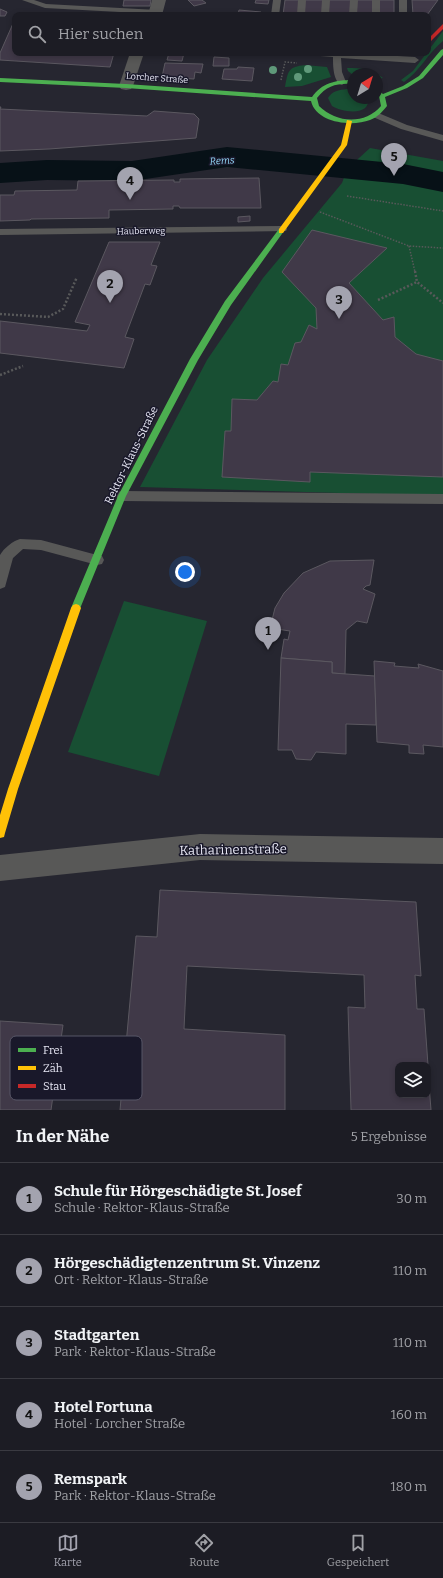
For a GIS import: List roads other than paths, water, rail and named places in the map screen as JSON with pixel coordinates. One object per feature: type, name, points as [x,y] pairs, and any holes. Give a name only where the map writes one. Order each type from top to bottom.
[{"type":"main road","points":[[431,39],[443,26]]},
{"type":"main road","points":[[383,89],[405,87],[421,77],[443,51]]},
{"type":"main road","points":[[405,72],[418,57]]},
{"type":"main road","name":"Lorcher Straße","points":[[0,80],[126,86],[313,99]]},
{"type":"main road","points":[[347,82],[332,83],[322,87],[316,92],[313,99],[314,105],[320,112],[335,119],[349,121],[364,120],[376,115],[384,106],[383,102]]},
{"type":"main road","name":"Rektor-Klaus-Straße","points":[[0,833],[13,789],[68,630],[98,560],[122,496],[140,458],[194,359],[228,303],[320,179],[346,141],[349,121]]},
{"type":"street","points":[[126,86],[136,56]]},
{"type":"street","name":"Katharinenstraße","points":[[0,868],[200,847],[443,852]]},
{"type":"lane","points":[[26,0],[45,6],[157,9]]},
{"type":"lane","points":[[275,12],[277,0]]},
{"type":"lane","points":[[301,12],[302,0]]},
{"type":"lane","points":[[325,12],[326,0]]},
{"type":"lane","points":[[353,12],[354,0]]},
{"type":"lane","points":[[376,0],[376,12]]},
{"type":"lane","points":[[402,0],[403,12]]},
{"type":"lane","points":[[337,56],[338,72],[342,82]]},
{"type":"lane","points":[[394,56],[418,57]]},
{"type":"lane","points":[[376,115],[404,127],[443,138]]},
{"type":"lane","name":"Hauberweg","points":[[0,232],[282,230]]},
{"type":"lane","points":[[122,496],[443,499]]},
{"type":"lane","points":[[0,583],[7,555],[20,544],[41,545],[98,560]]},
{"type":"waterway","name":"Rems","points":[[0,173],[47,170],[132,171],[227,157],[403,174],[443,182]]},
{"type":"place","name":"Remspark","points":[[394,176]]},
{"type":"place","name":"Hotel Fortuna","points":[[130,200]]},
{"type":"place","name":"Hörgeschädigtenzentrum St. Vinzenz","points":[[110,303]]},
{"type":"place","name":"Stadtgarten","points":[[339,319]]},
{"type":"place","name":"Schule für Hörgeschädigte St. Josef","points":[[268,650]]}]
